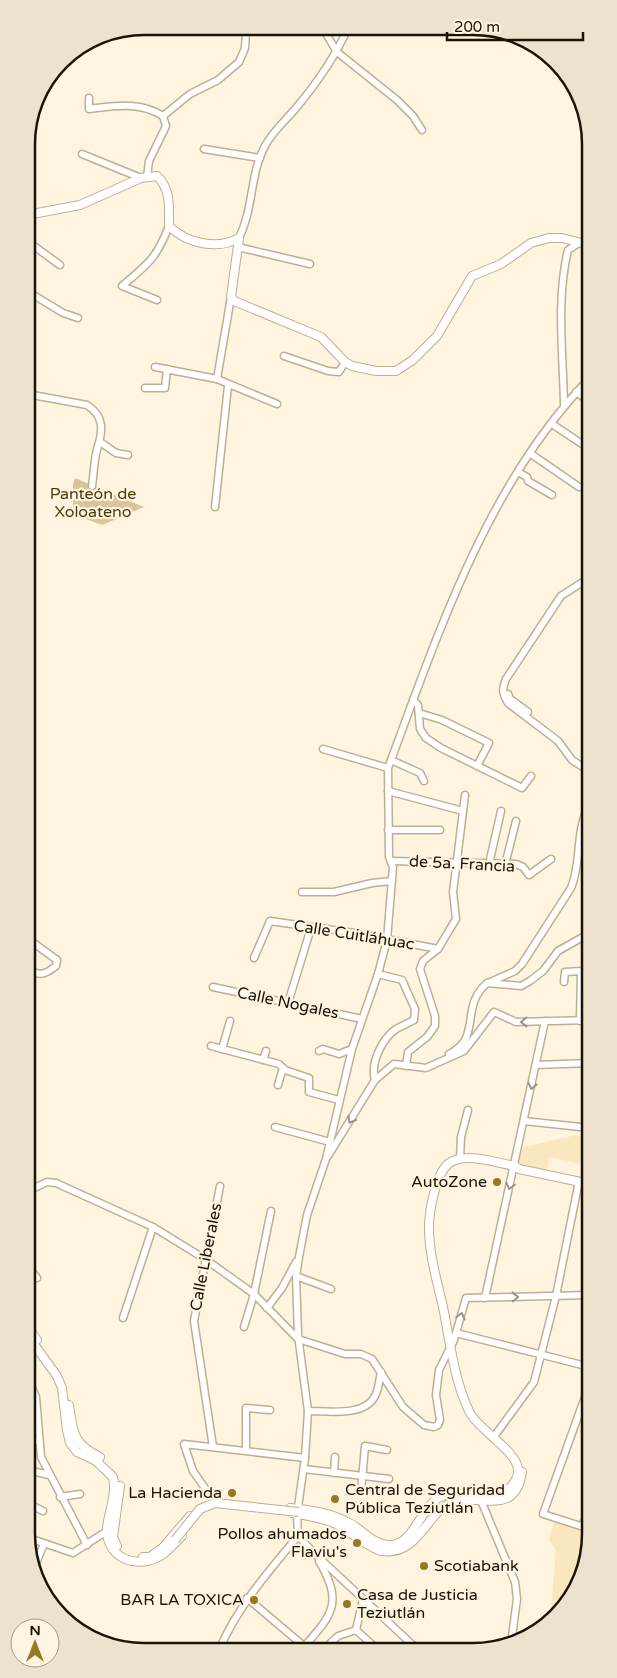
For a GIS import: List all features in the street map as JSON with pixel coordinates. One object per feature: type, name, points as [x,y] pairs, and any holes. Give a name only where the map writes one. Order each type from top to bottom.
[{"type":"main road","points":[[35,213],[80,205],[144,178],[157,176],[165,183],[168,195],[170,226],[187,238],[210,245],[226,244],[240,238]]},
{"type":"main road","points":[[240,238],[230,297],[242,304],[321,337],[345,362],[368,369],[389,371],[406,366],[437,336],[472,276],[501,264],[531,243],[555,238],[582,243]]},
{"type":"main road","points":[[167,1547],[200,1506],[214,1500],[335,1517],[362,1531],[378,1543],[388,1545],[404,1541],[428,1508],[437,1499],[460,1496],[480,1498],[509,1489],[518,1476],[516,1461],[494,1436],[481,1428],[470,1414],[430,1244],[430,1209],[442,1174],[448,1164],[465,1160],[582,1182]]},
{"type":"main road","points":[[35,1337],[66,1385],[76,1439],[82,1447],[109,1464],[117,1475],[120,1487],[119,1502],[111,1529]]},
{"type":"main road","points":[[35,1346],[57,1376],[62,1388],[66,1430],[70,1443],[77,1452],[96,1460],[113,1477],[114,1501],[111,1529],[113,1537],[117,1545],[126,1553],[138,1558],[150,1556],[167,1547],[200,1509],[215,1503],[299,1512],[335,1520],[353,1529],[377,1547],[390,1550],[404,1546],[433,1509],[447,1500],[460,1496]]},
{"type":"main road","points":[[167,1547],[209,1506],[298,1511]]},
{"type":"street","points":[[163,116],[190,94],[218,80],[239,62],[244,48],[246,35]]},
{"type":"street","points":[[327,35],[337,52],[397,100],[413,116],[422,130]]},
{"type":"street","points":[[342,35],[342,41]]},
{"type":"street","points":[[240,238],[248,220],[260,158],[266,145],[313,88],[337,52],[345,35]]},
{"type":"street","points":[[82,154],[144,178],[149,161],[166,126],[163,116],[154,110],[123,105],[89,109],[89,98]]},
{"type":"street","points":[[204,149],[260,158]]},
{"type":"street","points":[[157,300],[122,286],[149,264],[158,252],[170,226]]},
{"type":"street","points":[[564,404],[561,303],[564,269],[568,250],[582,245]]},
{"type":"street","points":[[35,247],[60,265]]},
{"type":"street","points":[[238,247],[310,264]]},
{"type":"street","points":[[35,296],[63,313],[78,318]]},
{"type":"street","points":[[217,379],[230,297]]},
{"type":"street","points":[[284,356],[328,371],[339,372],[345,362]]},
{"type":"street","points":[[155,367],[217,379],[228,386],[277,404]]},
{"type":"street","points":[[145,388],[165,388],[167,369]]},
{"type":"street","points":[[216,507],[228,386]]},
{"type":"street","points":[[222,1643],[228,1628],[246,1598],[298,1536],[298,1511],[304,1469],[308,1411],[298,1339],[296,1276],[307,1214],[326,1159],[352,1049],[388,940],[392,881],[388,830],[388,768],[460,581],[518,472],[564,404],[582,386]]},
{"type":"street","points":[[576,392],[582,396]]},
{"type":"street","points":[[35,395],[87,405],[95,410],[102,430],[92,486]]},
{"type":"street","points":[[552,424],[582,444]]},
{"type":"street","points":[[100,442],[116,453],[128,455]]},
{"type":"street","points":[[531,454],[579,487]]},
{"type":"street","points":[[518,472],[527,477],[528,481],[552,495]]},
{"type":"street","points":[[582,583],[561,596],[506,679],[503,688],[503,694],[508,703],[558,741],[572,760],[582,766]]},
{"type":"street","points":[[582,584],[563,598],[507,685],[510,699],[561,738],[576,759],[582,763]]},
{"type":"street","points":[[413,700],[417,702],[420,729],[426,738],[441,748],[522,788],[531,776]]},
{"type":"street","points":[[419,714],[442,720],[488,743],[477,766]]},
{"type":"street","points":[[323,749],[388,768]]},
{"type":"street","points":[[391,760],[420,773],[424,781]]},
{"type":"street","points":[[388,791],[464,811]]},
{"type":"street","points":[[406,1066],[408,1052],[427,1037],[435,1026],[435,1016],[420,969],[423,961],[438,949],[456,919],[453,892],[465,795]]},
{"type":"street","points":[[489,864],[501,811]]},
{"type":"street","points":[[505,865],[516,822]]},
{"type":"street","points":[[388,830],[440,830]]},
{"type":"street","points":[[426,1068],[455,1050],[466,1039],[469,1017],[474,1001],[481,989],[487,983],[515,971],[522,964],[571,888],[576,877],[582,832]]},
{"type":"street","name":"de 5a. Francia","points":[[391,861],[505,865],[523,867],[529,875],[551,859]]},
{"type":"street","points":[[302,892],[334,892],[372,883],[392,881]]},
{"type":"street","name":"Calle Cuitláhuac","points":[[254,958],[270,922],[355,933],[438,949]]},
{"type":"street","points":[[288,1003],[311,928]]},
{"type":"street","points":[[487,983],[521,986],[530,982],[543,971],[558,951],[582,938]]},
{"type":"street","points":[[35,944],[57,960],[56,966],[48,973],[39,975],[35,973]]},
{"type":"street","points":[[326,1159],[374,1080],[394,1064],[426,1068],[464,1051],[494,1012],[516,1022],[580,1021],[581,971],[565,972],[564,982]]},
{"type":"street","points":[[374,1080],[374,1063],[380,1049],[396,1030],[414,1020],[415,1009],[402,980],[378,974]]},
{"type":"street","name":"Calle Nogales","points":[[213,987],[362,1019]]},
{"type":"street","points":[[222,1049],[230,1021]]},
{"type":"street","points":[[485,1298],[516,1168],[545,1021]]},
{"type":"street","points":[[211,1046],[280,1064],[283,1068],[309,1078],[309,1092],[339,1100]]},
{"type":"street","points":[[319,1051],[323,1049],[339,1054],[352,1049]]},
{"type":"street","points":[[263,1060],[266,1051]]},
{"type":"street","points":[[536,1065],[582,1063]]},
{"type":"street","points":[[278,1084],[283,1068]]},
{"type":"street","points":[[465,1160],[461,1137],[468,1110]]},
{"type":"street","points":[[524,1121],[582,1127]]},
{"type":"street","points":[[275,1127],[330,1142]]},
{"type":"street","points":[[494,1436],[534,1382],[543,1355],[579,1181]]},
{"type":"street","points":[[35,1188],[47,1182],[56,1183],[153,1227],[205,1259],[254,1294],[298,1339],[345,1354],[361,1354],[372,1359],[403,1407],[424,1425],[434,1427],[438,1425],[440,1420],[436,1394],[439,1370],[454,1340],[466,1298],[582,1295]]},
{"type":"street","name":"Calle Liberales","points":[[213,1446],[194,1321],[220,1186]]},
{"type":"street","points":[[244,1327],[254,1294],[271,1211]]},
{"type":"street","points":[[123,1318],[153,1227]]},
{"type":"street","points":[[266,1308],[282,1288],[299,1257]]},
{"type":"street","points":[[296,1276],[331,1289]]},
{"type":"street","points":[[454,1340],[543,1355],[582,1365]]},
{"type":"street","points":[[308,1411],[346,1411],[370,1404],[376,1395],[381,1372]]},
{"type":"street","points":[[35,1395],[41,1457],[49,1476],[87,1545]]},
{"type":"street","points":[[582,1405],[543,1514],[582,1526]]},
{"type":"street","points":[[246,1450],[246,1408],[270,1410]]},
{"type":"street","points":[[214,1500],[194,1471],[184,1444],[305,1458]]},
{"type":"street","points":[[361,1492],[365,1446],[387,1450]]},
{"type":"street","points":[[334,1473],[335,1457]]},
{"type":"street","points":[[304,1469],[389,1479]]},
{"type":"street","points":[[35,1472],[49,1476]]},
{"type":"street","points":[[60,1497],[80,1494]]},
{"type":"street","points":[[480,1498],[515,1582],[517,1599],[513,1635]]},
{"type":"street","points":[[35,1507],[43,1511]]},
{"type":"street","points":[[35,1541],[73,1553],[111,1529]]},
{"type":"street","points":[[298,1536],[316,1556],[410,1643]]},
{"type":"street","points":[[38,1558],[44,1544]]},
{"type":"street","points":[[307,1643],[329,1618],[334,1594],[329,1579],[316,1556]]},
{"type":"street","points":[[246,1598],[297,1643]]},
{"type":"street","points":[[356,1630],[363,1599]]},
{"type":"street","points":[[331,1643],[338,1636],[356,1630]]},
{"type":"street","points":[[356,1630],[370,1643]]},
{"type":"shaded area","points":[[576,1135],[582,1136],[582,1150],[579,1164],[550,1157],[546,1173],[516,1166],[520,1148]]},
{"type":"shaded area","points":[[555,1521],[582,1530],[580,1555],[574,1575],[551,1610],[556,1550],[549,1540]]},
{"type":"green space","name":"Panteón de Xoloateno","points":[[75,478],[144,507],[102,525],[73,514],[73,484]]},
{"type":"place","name":"AutoZone","points":[[497,1182]]},
{"type":"place","name":"La Hacienda","points":[[232,1493]]},
{"type":"place","name":"Central de Seguridad Pública Teziutlán","points":[[335,1499]]},
{"type":"place","name":"Pollos ahumados Flaviu's","points":[[357,1543]]},
{"type":"place","name":"Scotiabank","points":[[424,1566]]},
{"type":"place","name":"BAR LA TOXICA","points":[[254,1600]]},
{"type":"place","name":"Casa de Justicia Teziutlán","points":[[347,1604]]}]
